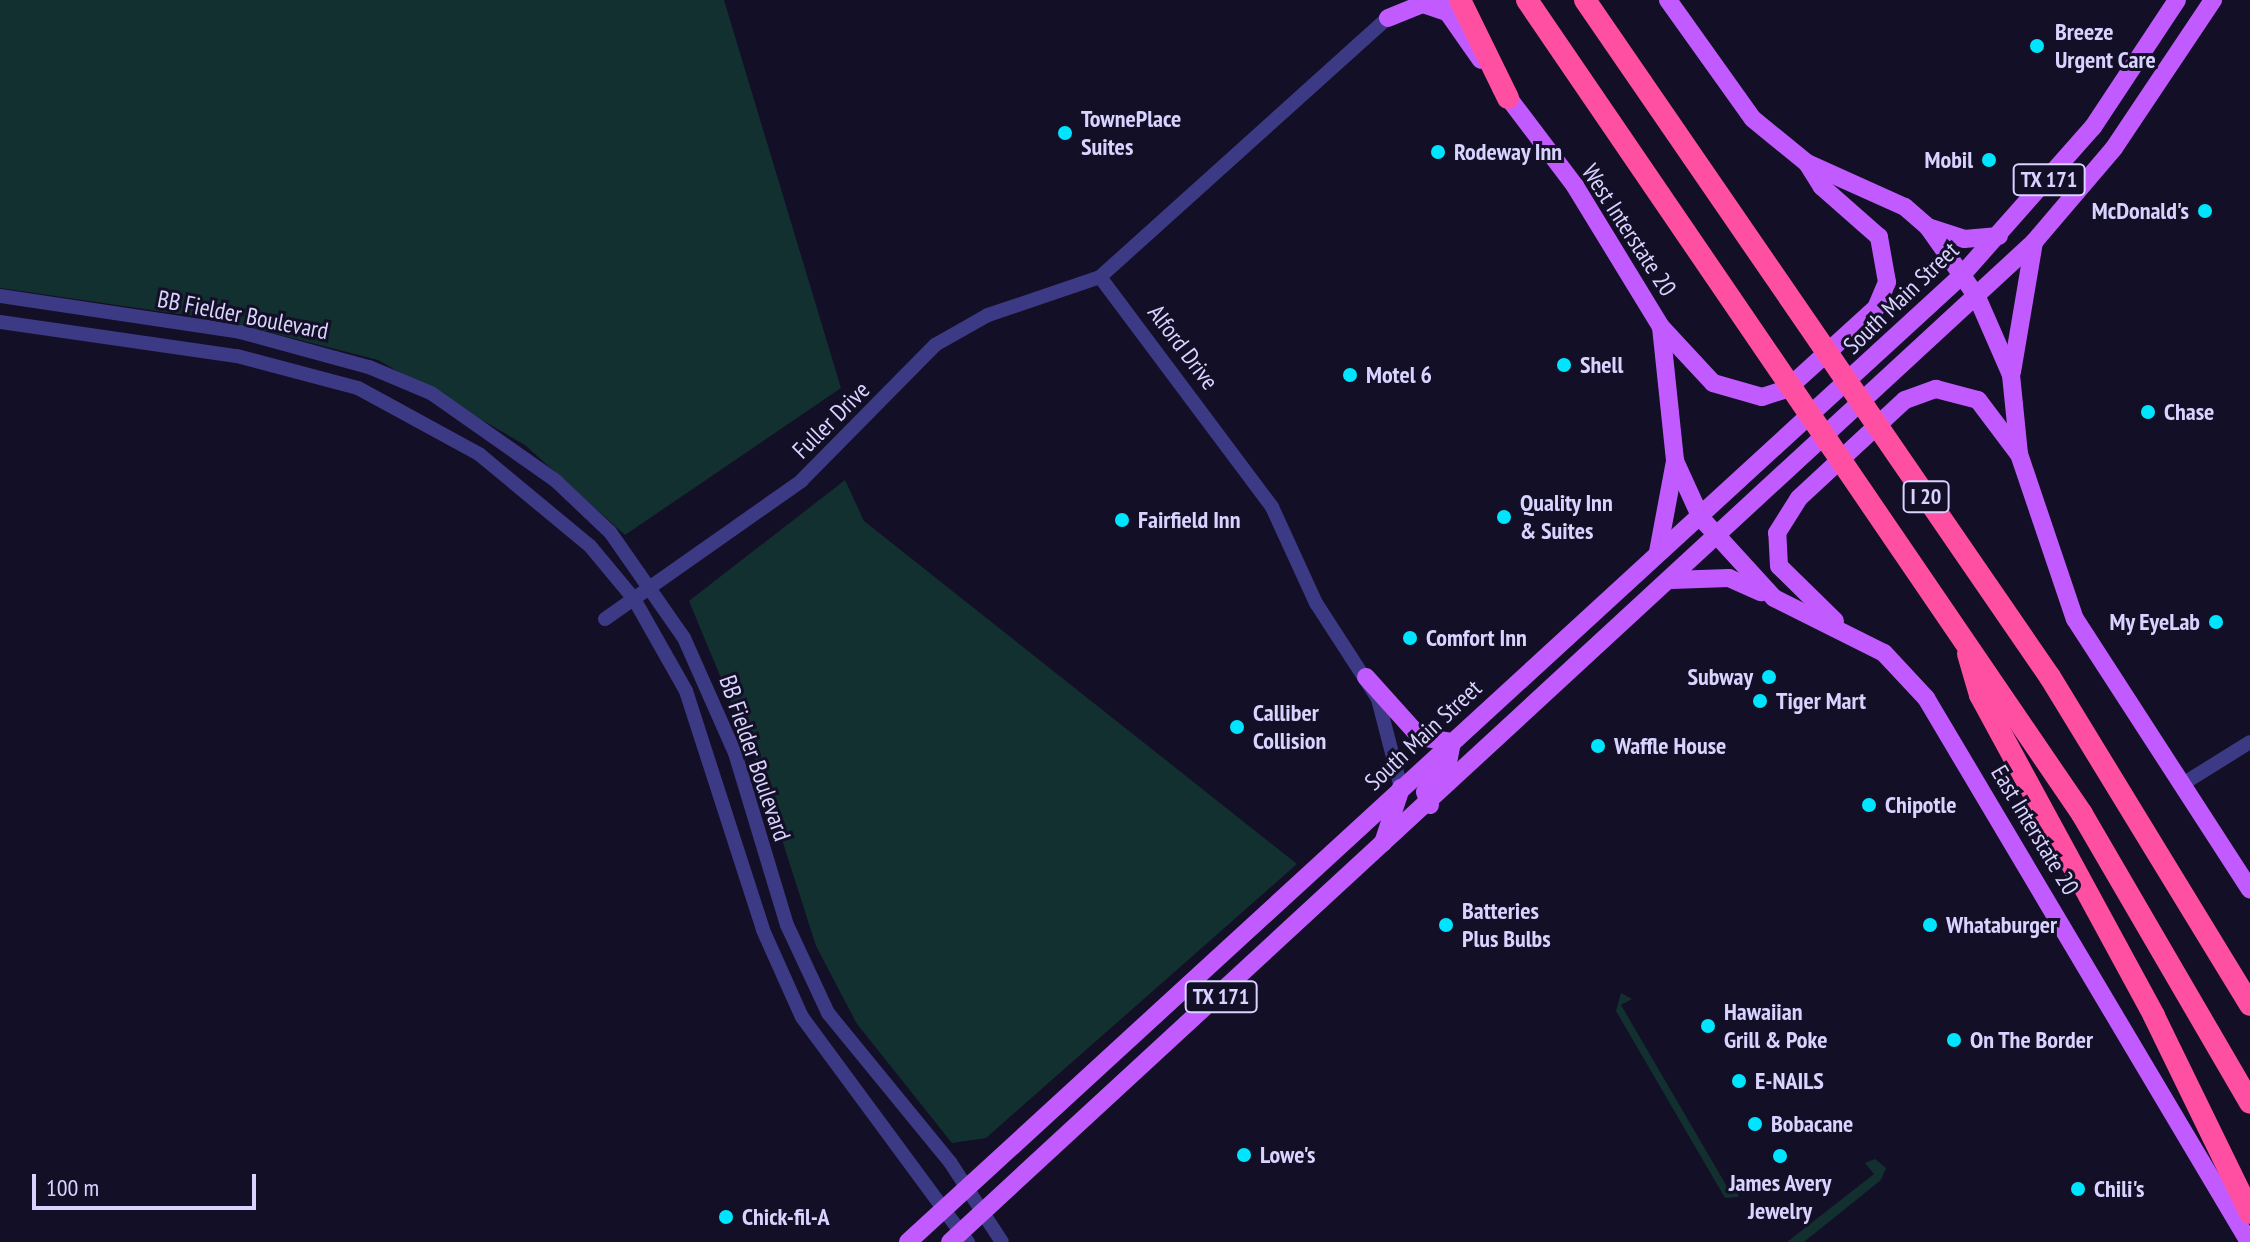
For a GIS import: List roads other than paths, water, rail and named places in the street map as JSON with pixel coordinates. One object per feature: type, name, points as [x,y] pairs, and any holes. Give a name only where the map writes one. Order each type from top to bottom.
[{"type":"highway","name":"I 20","points":[[1527,0],[1961,630],[2082,814],[2250,1103]]},
{"type":"highway","name":"I 20","points":[[1585,0],[2050,677],[2250,1005]]},
{"type":"highway","points":[[1448,4],[1508,98]]},
{"type":"highway","points":[[1961,630],[1980,695],[2126,962],[2250,1213]]},
{"type":"main road","points":[[1388,18],[1399,0]]},
{"type":"main road","points":[[1668,0],[1753,119],[1807,163],[1905,207],[1928,227],[1977,297],[2011,375]]},
{"type":"main road","name":"South Main Street","points":[[908,1242],[1658,552],[1701,518],[1961,276],[2093,127],[2177,0]]},
{"type":"main road","name":"TX 171","points":[[960,1238],[983,1212],[1430,805],[1910,361],[2034,242],[2114,148],[2213,0]]},
{"type":"main road","points":[[1388,18],[1423,4],[1448,4]]},
{"type":"main road","name":"West Interstate 20","points":[[1508,98],[1600,224],[1661,327],[1675,461],[1701,518]]},
{"type":"main road","points":[[1661,327],[1699,368],[1729,393],[1771,396],[1870,314],[1887,282],[1879,237],[1822,187],[1807,163]]},
{"type":"main road","points":[[1928,227],[1964,239],[1999,236]]},
{"type":"main road","points":[[2034,242],[2011,375],[2019,454],[2075,619],[2250,889]]},
{"type":"main road","points":[[1843,628],[1779,566],[1777,533],[1799,498],[1905,400],[1936,389],[1978,400],[2019,454]]},
{"type":"main road","points":[[1658,552],[1675,461]]},
{"type":"main road","name":"East Interstate 20","points":[[1701,518],[1716,539],[1774,598],[1843,628],[1884,653],[1926,698],[2249,1242]]},
{"type":"main road","points":[[1671,580],[1729,578],[1774,598]]},
{"type":"main road","points":[[1366,677],[1420,737],[1452,742],[1448,763],[1425,792],[1430,805]]},
{"type":"main road","points":[[1378,852],[1401,788]]},
{"type":"street","points":[[1100,277],[1388,18]]},
{"type":"street","name":"Fuller Drive","points":[[605,619],[801,481],[935,345],[988,315],[1100,277]]},
{"type":"street","name":"Alford Drive","points":[[1100,277],[1272,507],[1316,603],[1366,677],[1401,788]]},
{"type":"street","name":"BB Fielder Boulevard","points":[[0,296],[240,332],[369,367],[431,393],[556,481],[654,586],[722,719],[810,979],[849,1047],[967,1187],[1002,1242]]},
{"type":"street","name":"BB Fielder Boulevard","points":[[0,322],[299,368],[417,414],[541,500],[634,599],[695,714],[763,930],[802,1017],[945,1208],[960,1238]]},
{"type":"street","points":[[2181,785],[2250,742]]},
{"type":"place","name":"Breeze Urgent Care","points":[[2037,46]]},
{"type":"place","name":"TownePlace Suites","points":[[1065,133]]},
{"type":"place","name":"Rodeway Inn","points":[[1438,152]]},
{"type":"place","name":"Mobil","points":[[1989,160]]},
{"type":"place","name":"McDonald's","points":[[2205,211]]},
{"type":"place","name":"Shell","points":[[1564,365]]},
{"type":"place","name":"Motel 6","points":[[1350,375]]},
{"type":"place","name":"Chase","points":[[2148,412]]},
{"type":"place","name":"Quality Inn & Suites","points":[[1504,517]]},
{"type":"place","name":"Fairfield Inn","points":[[1122,520]]},
{"type":"place","name":"My EyeLab","points":[[2216,622]]},
{"type":"place","name":"Comfort Inn","points":[[1410,638]]},
{"type":"place","name":"Subway","points":[[1769,677]]},
{"type":"place","name":"Tiger Mart","points":[[1760,701]]},
{"type":"place","name":"Calliber Collision","points":[[1237,727]]},
{"type":"place","name":"Waffle House","points":[[1598,746]]},
{"type":"place","name":"Chipotle","points":[[1869,805]]},
{"type":"place","name":"Batteries Plus Bulbs","points":[[1446,925]]},
{"type":"place","name":"Whataburger","points":[[1930,925]]},
{"type":"place","name":"Hawaiian Grill & Poke","points":[[1708,1026]]},
{"type":"place","name":"On The Border","points":[[1954,1040]]},
{"type":"place","name":"E-NAILS","points":[[1739,1081]]},
{"type":"place","name":"Bobacane","points":[[1755,1124]]},
{"type":"place","name":"Lowe's","points":[[1244,1155]]},
{"type":"place","name":"James Avery Jewelry","points":[[1780,1156]]},
{"type":"place","name":"Chili's","points":[[2078,1189]]},
{"type":"place","name":"Chick-fil-A","points":[[726,1217]]}]
